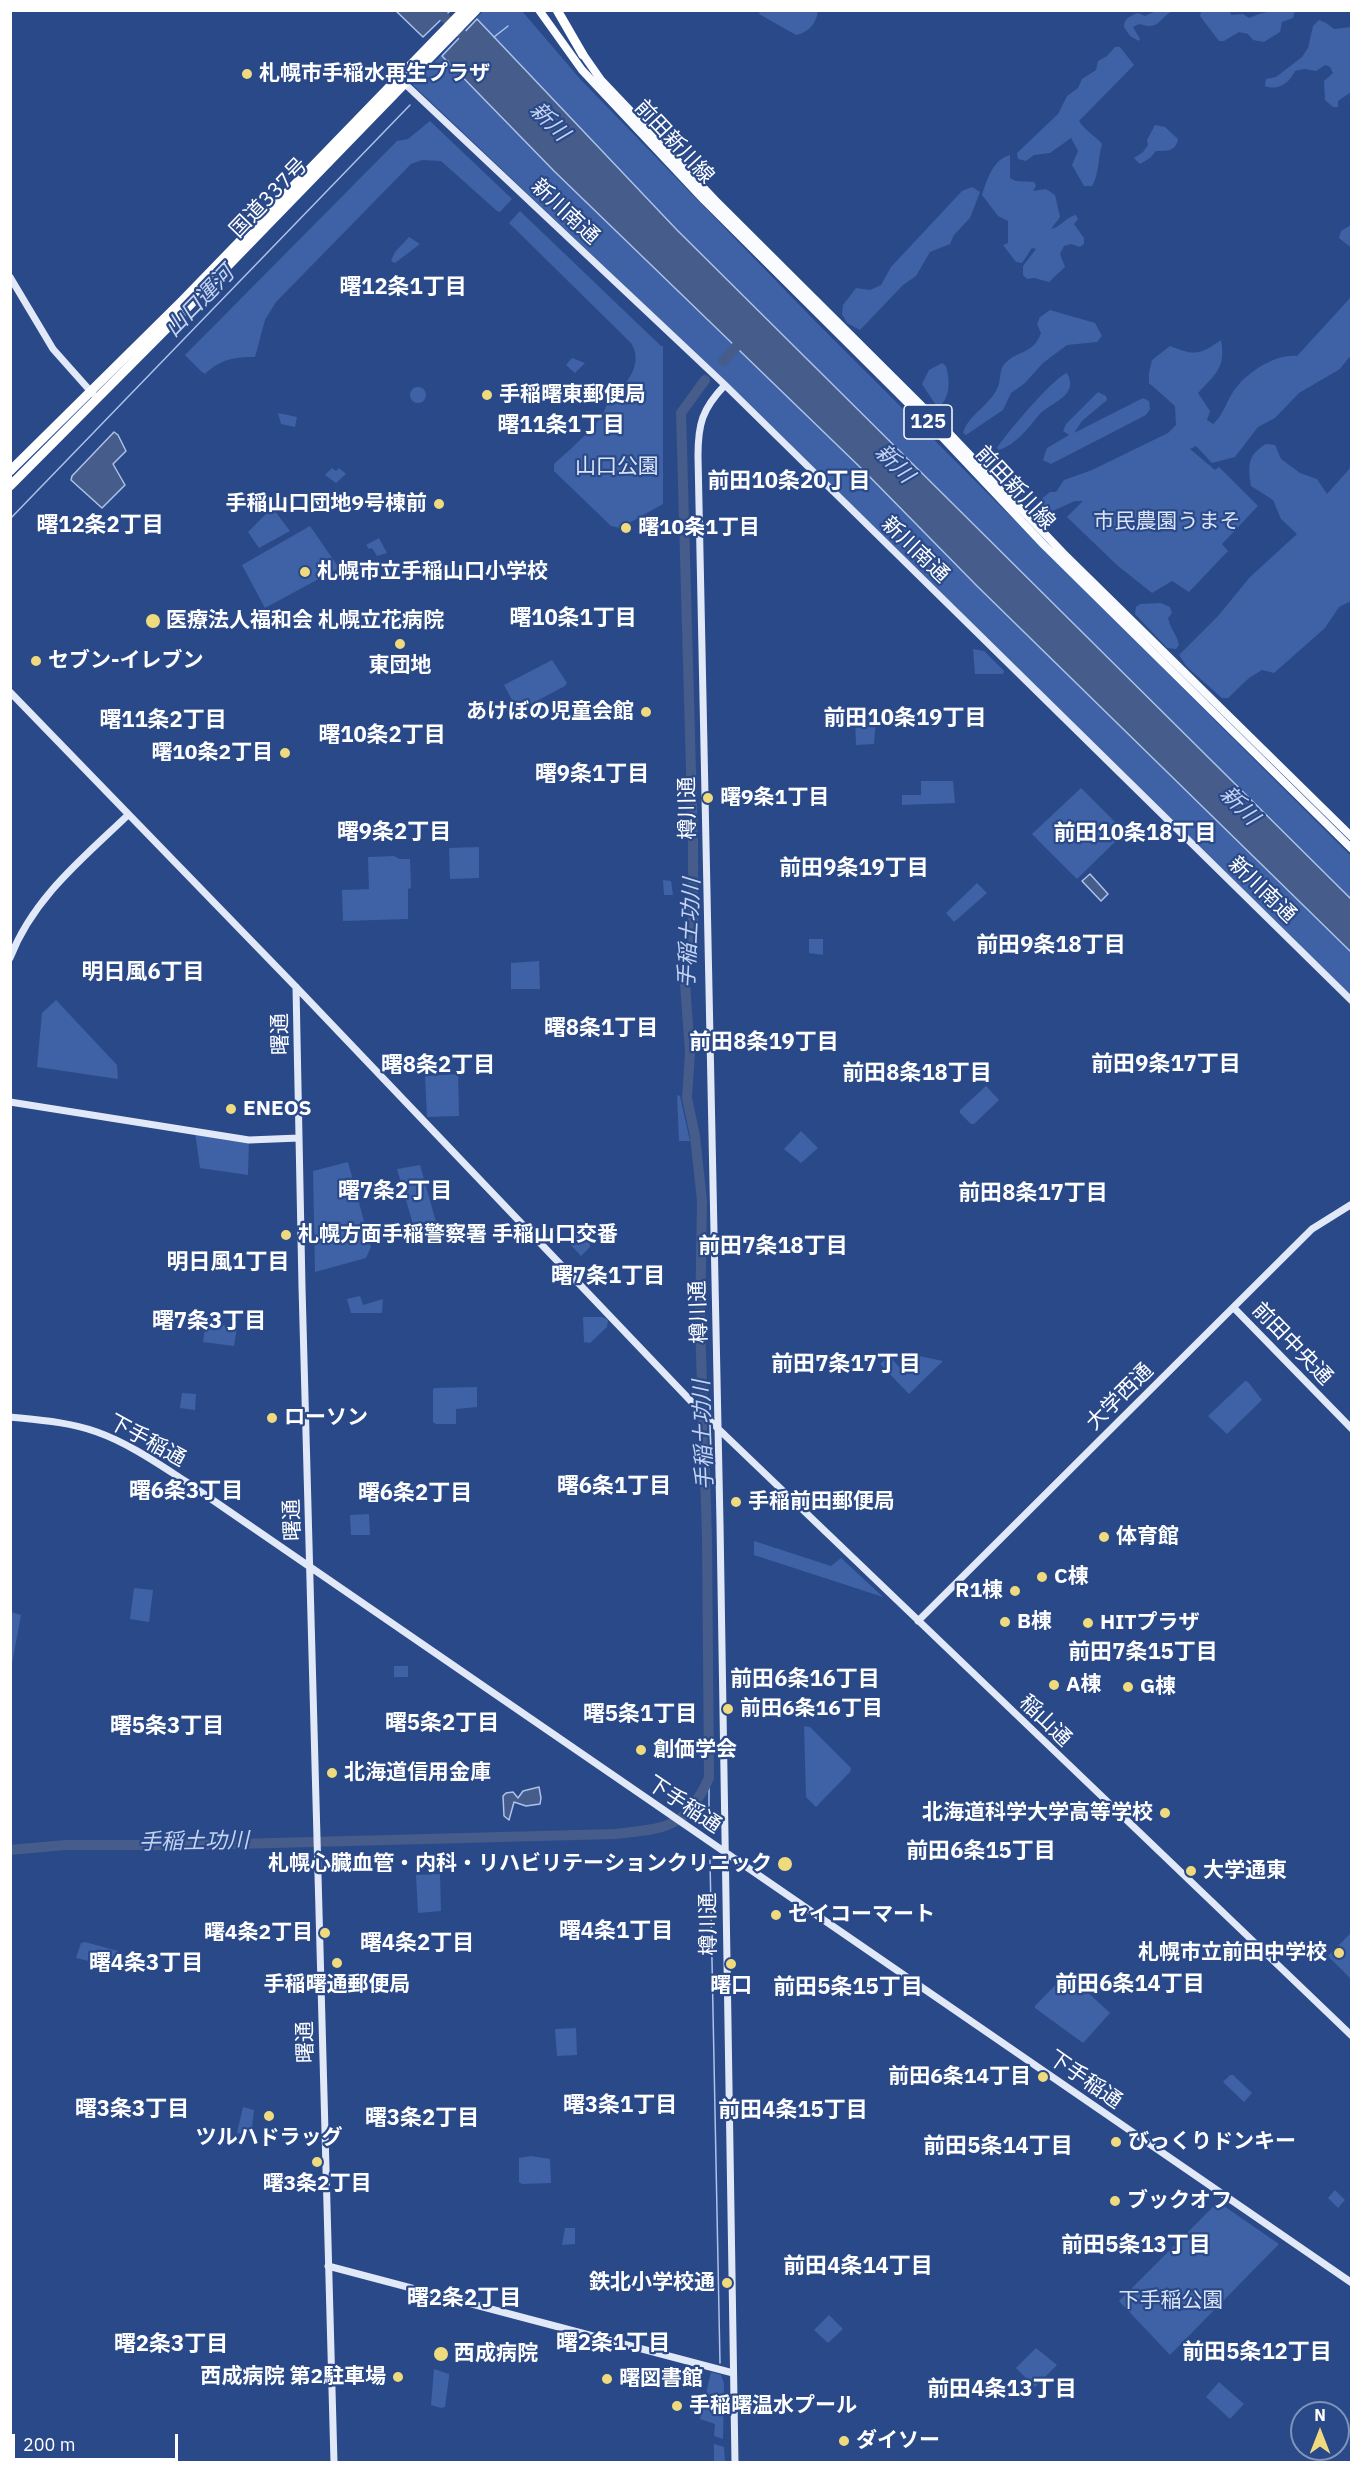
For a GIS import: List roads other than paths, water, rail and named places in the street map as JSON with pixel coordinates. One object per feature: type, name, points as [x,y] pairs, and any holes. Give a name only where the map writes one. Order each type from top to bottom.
[{"type":"highway","name":"国道337号","points":[[424,58],[464,10]]},
{"type":"highway","name":"国道337号","points":[[10,486],[94,395],[424,58],[476,10]]},
{"type":"highway","points":[[557,10],[583,56]]},
{"type":"highway","name":"国道337号","points":[[10,471],[94,395]]},
{"type":"main road","name":"前田新川線","points":[[539,10],[582,70],[945,440],[1044,545],[1352,849]]},
{"type":"main road","name":"前田新川線","points":[[551,10],[602,80],[707,198],[945,429],[1063,553],[1352,837]]},
{"type":"street","name":"新川南通","points":[[402,81],[725,385],[1352,1001]]},
{"type":"street","points":[[10,277],[53,349],[94,395]]},
{"type":"street","name":"樽川通","points":[[725,385],[705,410],[698,429],[698,456],[726,1852],[735,2463]]},
{"type":"street","name":"曙通","points":[[10,692],[296,987],[334,2463]]},
{"type":"street","points":[[10,958],[24,927],[49,892],[128,815]]},
{"type":"street","name":"稲山通","points":[[296,987],[708,1419],[1352,2036]]},
{"type":"street","points":[[10,1102],[249,1140],[299,1138]]},
{"type":"street","name":"大学西通","points":[[918,1621],[1312,1229],[1352,1204]]},
{"type":"street","name":"前田中央通","points":[[1234,1308],[1352,1429]]},
{"type":"street","name":"下手稲通","points":[[10,1416],[69,1424],[98,1432],[138,1452],[310,1567],[1352,2283]]},
{"type":"street","points":[[328,2266],[733,2373]]},
{"type":"water","points":[[396,11],[450,11],[423,37]]},
{"type":"water","points":[[477,19],[677,230],[1351,899],[1351,952],[977,586],[864,471],[554,171],[442,56]]},
{"type":"water","points":[[114,432],[126,451],[113,464],[125,485],[102,508],[71,480],[72,476]]},
{"type":"water","points":[[1090,874],[1108,894],[1101,901],[1082,881]]},
{"type":"water","points":[[539,1787],[540,1804],[526,1806],[514,1802],[509,1820],[504,1816],[503,1796],[506,1793],[513,1792],[518,1798],[523,1791]]},
{"type":"waterway","name":"新川","points":[[437,10],[471,43]]},
{"type":"waterway","points":[[494,37],[508,26]]},
{"type":"waterway","name":"山口運河","points":[[431,81],[448,61]]},
{"type":"waterway","name":"山口運河","points":[[10,519],[410,105]]},
{"type":"waterway","name":"手稲土功川","points":[[723,361],[745,337]]},
{"type":"waterway","name":"手稲土功川","points":[[10,1850],[65,1845],[198,1845],[615,1834],[648,1830],[672,1823],[692,1807],[709,1778],[707,1537],[700,1323],[702,1201],[695,1136],[687,1098],[690,1053],[684,969],[693,942],[693,842],[681,413],[705,380]]},
{"type":"waterway","points":[[709,1778],[709,1828]]},
{"type":"waterway","points":[[710,1860],[720,2363]]},
{"type":"place","name":"札幌市手稲水再生プラザ","points":[[247,74]]},
{"type":"place","name":"手稲曙東郵便局","points":[[487,395]]},
{"type":"place","name":"手稲山口団地9号棟前","points":[[439,504]]},
{"type":"place","name":"曙10条1丁目","points":[[626,528]]},
{"type":"place","name":"札幌市立手稲山口小学校","points":[[305,572]]},
{"type":"place","name":"医療法人福和会 札幌立花病院","points":[[153,621]]},
{"type":"place","name":"東団地","points":[[400,644]]},
{"type":"place","name":"セブン-イレブン","points":[[36,661]]},
{"type":"place","name":"あけぼの児童会館","points":[[646,712]]},
{"type":"place","name":"曙10条2丁目","points":[[285,753]]},
{"type":"place","name":"曙9条1丁目","points":[[708,798]]},
{"type":"place","name":"ENEOS","points":[[231,1109]]},
{"type":"place","name":"札幌方面手稲警察署 手稲山口交番","points":[[286,1235]]},
{"type":"place","name":"ローソン","points":[[272,1418]]},
{"type":"place","name":"手稲前田郵便局","points":[[736,1502]]},
{"type":"place","name":"体育館","points":[[1104,1537]]},
{"type":"place","name":"C棟","points":[[1042,1577]]},
{"type":"place","name":"R1棟","points":[[1015,1591]]},
{"type":"place","name":"B棟","points":[[1005,1622]]},
{"type":"place","name":"HITプラザ","points":[[1088,1623]]},
{"type":"place","name":"A棟","points":[[1054,1685]]},
{"type":"place","name":"G棟","points":[[1128,1687]]},
{"type":"place","name":"前田6条16丁目","points":[[728,1709]]},
{"type":"place","name":"創価学会","points":[[641,1750]]},
{"type":"place","name":"北海道信用金庫","points":[[332,1773]]},
{"type":"place","name":"北海道科学大学高等学校","points":[[1165,1813]]},
{"type":"place","name":"札幌心臓血管・内科・リハビリテーションクリニック","points":[[785,1864]]},
{"type":"place","name":"大学通東","points":[[1191,1871]]},
{"type":"place","name":"セイコーマート","points":[[776,1915]]},
{"type":"place","name":"曙4条2丁目","points":[[325,1933]]},
{"type":"place","name":"札幌市立前田中学校","points":[[1339,1953]]},
{"type":"place","name":"手稲曙通郵便局","points":[[337,1963]]},
{"type":"place","name":"曙口","points":[[731,1964]]},
{"type":"place","name":"前田6条14丁目","points":[[1043,2077]]},
{"type":"place","name":"ツルハドラッグ","points":[[269,2116]]},
{"type":"place","name":"びっくりドンキー","points":[[1116,2142]]},
{"type":"place","name":"曙3条2丁目","points":[[317,2162]]},
{"type":"place","name":"ブックオフ","points":[[1115,2201]]},
{"type":"place","name":"鉄北小学校通","points":[[727,2283]]},
{"type":"place","name":"西成病院","points":[[441,2354]]},
{"type":"place","name":"西成病院 第2駐車場","points":[[398,2377]]},
{"type":"place","name":"曙図書館","points":[[607,2379]]},
{"type":"place","name":"手稲曙温水プール","points":[[677,2406]]},
{"type":"place","name":"ダイソー","points":[[844,2441]]},
{"type":"district","name":"曙12条1丁目","points":[[403,288]]},
{"type":"district","name":"曙11条1丁目","points":[[561,426]]},
{"type":"district","name":"前田10条20丁目","points":[[789,482]]},
{"type":"district","name":"曙12条2丁目","points":[[100,526]]},
{"type":"district","name":"曙10条1丁目","points":[[573,619]]},
{"type":"district","name":"前田10条19丁目","points":[[905,719]]},
{"type":"district","name":"曙11条2丁目","points":[[163,721]]},
{"type":"district","name":"曙10条2丁目","points":[[382,736]]},
{"type":"district","name":"曙9条1丁目","points":[[592,775]]},
{"type":"district","name":"曙9条2丁目","points":[[394,833]]},
{"type":"district","name":"前田10条18丁目","points":[[1135,834]]},
{"type":"district","name":"前田9条19丁目","points":[[854,869]]},
{"type":"district","name":"前田9条18丁目","points":[[1051,946]]},
{"type":"district","name":"明日風6丁目","points":[[143,973]]},
{"type":"district","name":"曙8条1丁目","points":[[601,1029]]},
{"type":"district","name":"前田8条19丁目","points":[[764,1043]]},
{"type":"district","name":"前田9条17丁目","points":[[1166,1065]]},
{"type":"district","name":"曙8条2丁目","points":[[438,1066]]},
{"type":"district","name":"前田8条18丁目","points":[[917,1074]]},
{"type":"district","name":"曙7条2丁目","points":[[395,1192]]},
{"type":"district","name":"前田8条17丁目","points":[[1033,1194]]},
{"type":"district","name":"前田7条18丁目","points":[[773,1247]]},
{"type":"district","name":"明日風1丁目","points":[[228,1263]]},
{"type":"district","name":"曙7条1丁目","points":[[608,1277]]},
{"type":"district","name":"曙7条3丁目","points":[[209,1322]]},
{"type":"district","name":"前田7条17丁目","points":[[846,1365]]},
{"type":"district","name":"曙6条1丁目","points":[[614,1487]]},
{"type":"district","name":"曙6条3丁目","points":[[186,1492]]},
{"type":"district","name":"曙6条2丁目","points":[[415,1494]]},
{"type":"district","name":"前田7条15丁目","points":[[1143,1653]]},
{"type":"district","name":"前田6条16丁目","points":[[805,1680]]},
{"type":"district","name":"曙5条1丁目","points":[[640,1715]]},
{"type":"district","name":"曙5条2丁目","points":[[442,1724]]},
{"type":"district","name":"曙5条3丁目","points":[[167,1727]]},
{"type":"district","name":"前田6条15丁目","points":[[981,1852]]},
{"type":"district","name":"曙4条1丁目","points":[[616,1932]]},
{"type":"district","name":"曙4条2丁目","points":[[417,1944]]},
{"type":"district","name":"曙4条3丁目","points":[[146,1964]]},
{"type":"district","name":"前田6条14丁目","points":[[1130,1985]]},
{"type":"district","name":"前田5条15丁目","points":[[848,1988]]},
{"type":"district","name":"曙3条1丁目","points":[[620,2106]]},
{"type":"district","name":"曙3条3丁目","points":[[132,2110]]},
{"type":"district","name":"前田4条15丁目","points":[[793,2111]]},
{"type":"district","name":"曙3条2丁目","points":[[422,2119]]},
{"type":"district","name":"前田5条14丁目","points":[[998,2147]]},
{"type":"district","name":"前田5条13丁目","points":[[1136,2246]]},
{"type":"district","name":"前田4条14丁目","points":[[858,2267]]},
{"type":"district","name":"曙2条2丁目","points":[[464,2299]]},
{"type":"district","name":"曙2条1丁目","points":[[613,2344]]},
{"type":"district","name":"曙2条3丁目","points":[[171,2345]]},
{"type":"district","name":"前田5条12丁目","points":[[1257,2353]]},
{"type":"district","name":"前田4条13丁目","points":[[1002,2390]]},
{"type":"park label","name":"山口公園","points":[[617,467]]},
{"type":"park label","name":"市民農園うまそ","points":[[1167,522]]},
{"type":"park label","name":"下手稲公園","points":[[1171,2301]]}]
